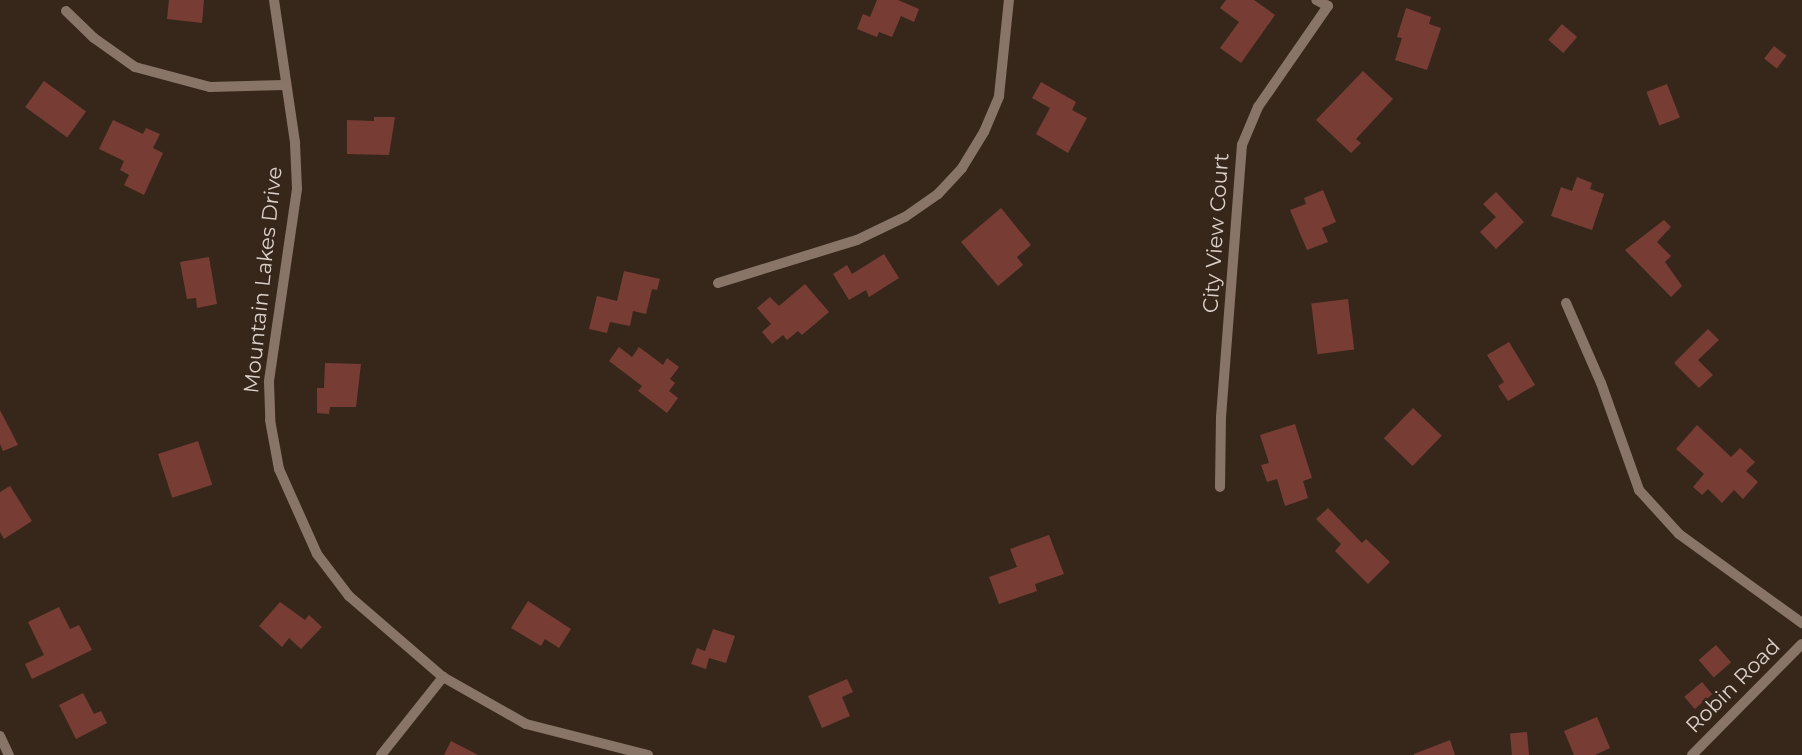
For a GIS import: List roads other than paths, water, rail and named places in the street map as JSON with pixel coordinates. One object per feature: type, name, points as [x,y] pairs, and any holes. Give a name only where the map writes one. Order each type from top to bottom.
[{"type":"street","name":"Mountain Lakes Drive","points":[[274,0],[295,143],[297,189],[269,382],[270,420],[279,469],[317,554],[349,596],[443,676],[526,724],[648,755]]},
{"type":"street","points":[[718,283],[857,240],[905,217],[938,194],[962,168],[984,132],[999,96],[1009,0]]},
{"type":"street","name":"City View Court","points":[[1220,487],[1221,417],[1242,145],[1258,107],[1328,6],[1316,0]]},
{"type":"street","points":[[66,11],[94,38],[135,67],[210,87],[285,85]]},
{"type":"street","points":[[1566,303],[1602,383],[1639,490],[1679,534],[1802,623]]},
{"type":"street","name":"Robin Road","points":[[1692,755],[1802,644]]},
{"type":"street","points":[[381,755],[443,676]]},
{"type":"street","points":[[0,736],[9,755]]}]
